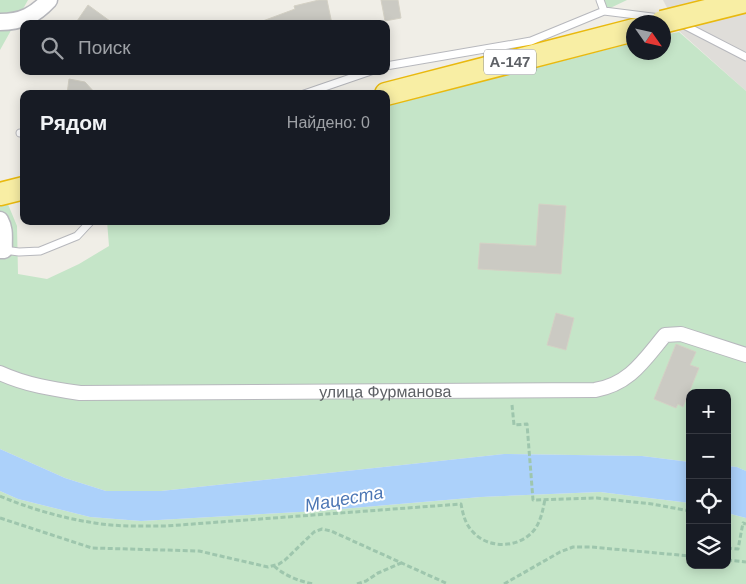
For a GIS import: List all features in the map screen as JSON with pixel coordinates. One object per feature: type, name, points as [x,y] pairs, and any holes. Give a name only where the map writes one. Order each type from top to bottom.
[{"type":"highway","points":[[671,20],[746,1]]},
{"type":"highway","name":"А-147","points":[[390,93],[626,32]]},
{"type":"highway","points":[[0,194],[20,189]]},
{"type":"street","points":[[0,22],[30,16],[38,12],[50,0]]},
{"type":"street","points":[[0,220],[5,238],[2,250]]},
{"type":"street","name":"улица Фурманова","points":[[0,374],[33,385],[80,393],[595,390],[610,388],[624,379],[638,367],[665,335],[681,334],[746,355]]},
{"type":"lane","points":[[600,0],[604,11]]},
{"type":"lane","points":[[390,65],[531,41],[604,11],[676,20],[746,57]]},
{"type":"lane","points":[[316,90],[359,75]]},
{"type":"lane","points":[[2,250],[19,252],[40,251],[77,236],[87,225]]},
{"type":"path","points":[[511,390],[514,425],[526,424],[533,500],[596,498],[652,504],[686,510]]},
{"type":"path","points":[[0,496],[18,504],[88,522],[132,526],[166,526],[461,504],[465,521],[473,532],[484,541],[498,545],[512,544],[524,539],[534,530],[541,518],[545,499]]},
{"type":"path","points":[[0,518],[92,548],[199,551],[268,567],[285,560],[314,532],[322,529],[331,531],[448,584]]},
{"type":"path","points":[[731,548],[738,549],[743,524],[746,524]]},
{"type":"path","points":[[504,584],[560,552],[573,547],[686,556]]},
{"type":"path","points":[[731,560],[746,562]]},
{"type":"path","points":[[358,584],[401,563]]},
{"type":"path","points":[[273,566],[282,573],[313,584]]},
{"type":"shaded area","points":[[663,0],[746,0],[746,91],[679,31]]},
{"type":"green space","points":[[0,0],[28,0],[0,50]]},
{"type":"green space","points":[[600,0],[627,0],[604,11]]},
{"type":"green space","points":[[679,32],[746,91],[746,471],[731,466],[731,389],[686,389],[686,462],[642,456],[504,454],[161,491],[106,491],[65,478],[0,449],[0,185],[17,226],[18,274],[47,279],[79,264],[109,246],[107,225],[390,225],[390,104],[626,45],[626,60],[671,60],[671,34]]},
{"type":"green space","points":[[0,491],[18,499],[90,517],[141,521],[318,511],[481,497],[600,492],[686,503],[686,569],[731,569],[731,514],[746,518],[746,584],[0,584]]},
{"type":"water","name":"Мацеста","points":[[0,449],[65,478],[106,491],[161,491],[504,454],[642,456],[686,462],[686,503],[600,492],[481,497],[318,511],[141,521],[90,517],[18,499],[0,491]]},
{"type":"water","points":[[731,466],[746,471],[746,518],[731,514]]},
{"type":"building","points":[[327,0],[331,20],[265,20],[295,9],[294,6]]},
{"type":"building","points":[[381,0],[398,0],[401,18],[385,20]]},
{"type":"building","points":[[88,5],[109,20],[78,20]]},
{"type":"building","points":[[69,79],[85,82],[92,90],[68,90]]},
{"type":"building","points":[[539,204],[566,206],[561,274],[478,269],[480,243],[536,246]]},
{"type":"building","points":[[556,313],[574,318],[566,350],[547,345]]},
{"type":"building","points":[[676,344],[696,352],[690,365],[699,368],[690,389],[686,389],[686,400],[683,407],[678,404],[676,408],[654,399]]}]
